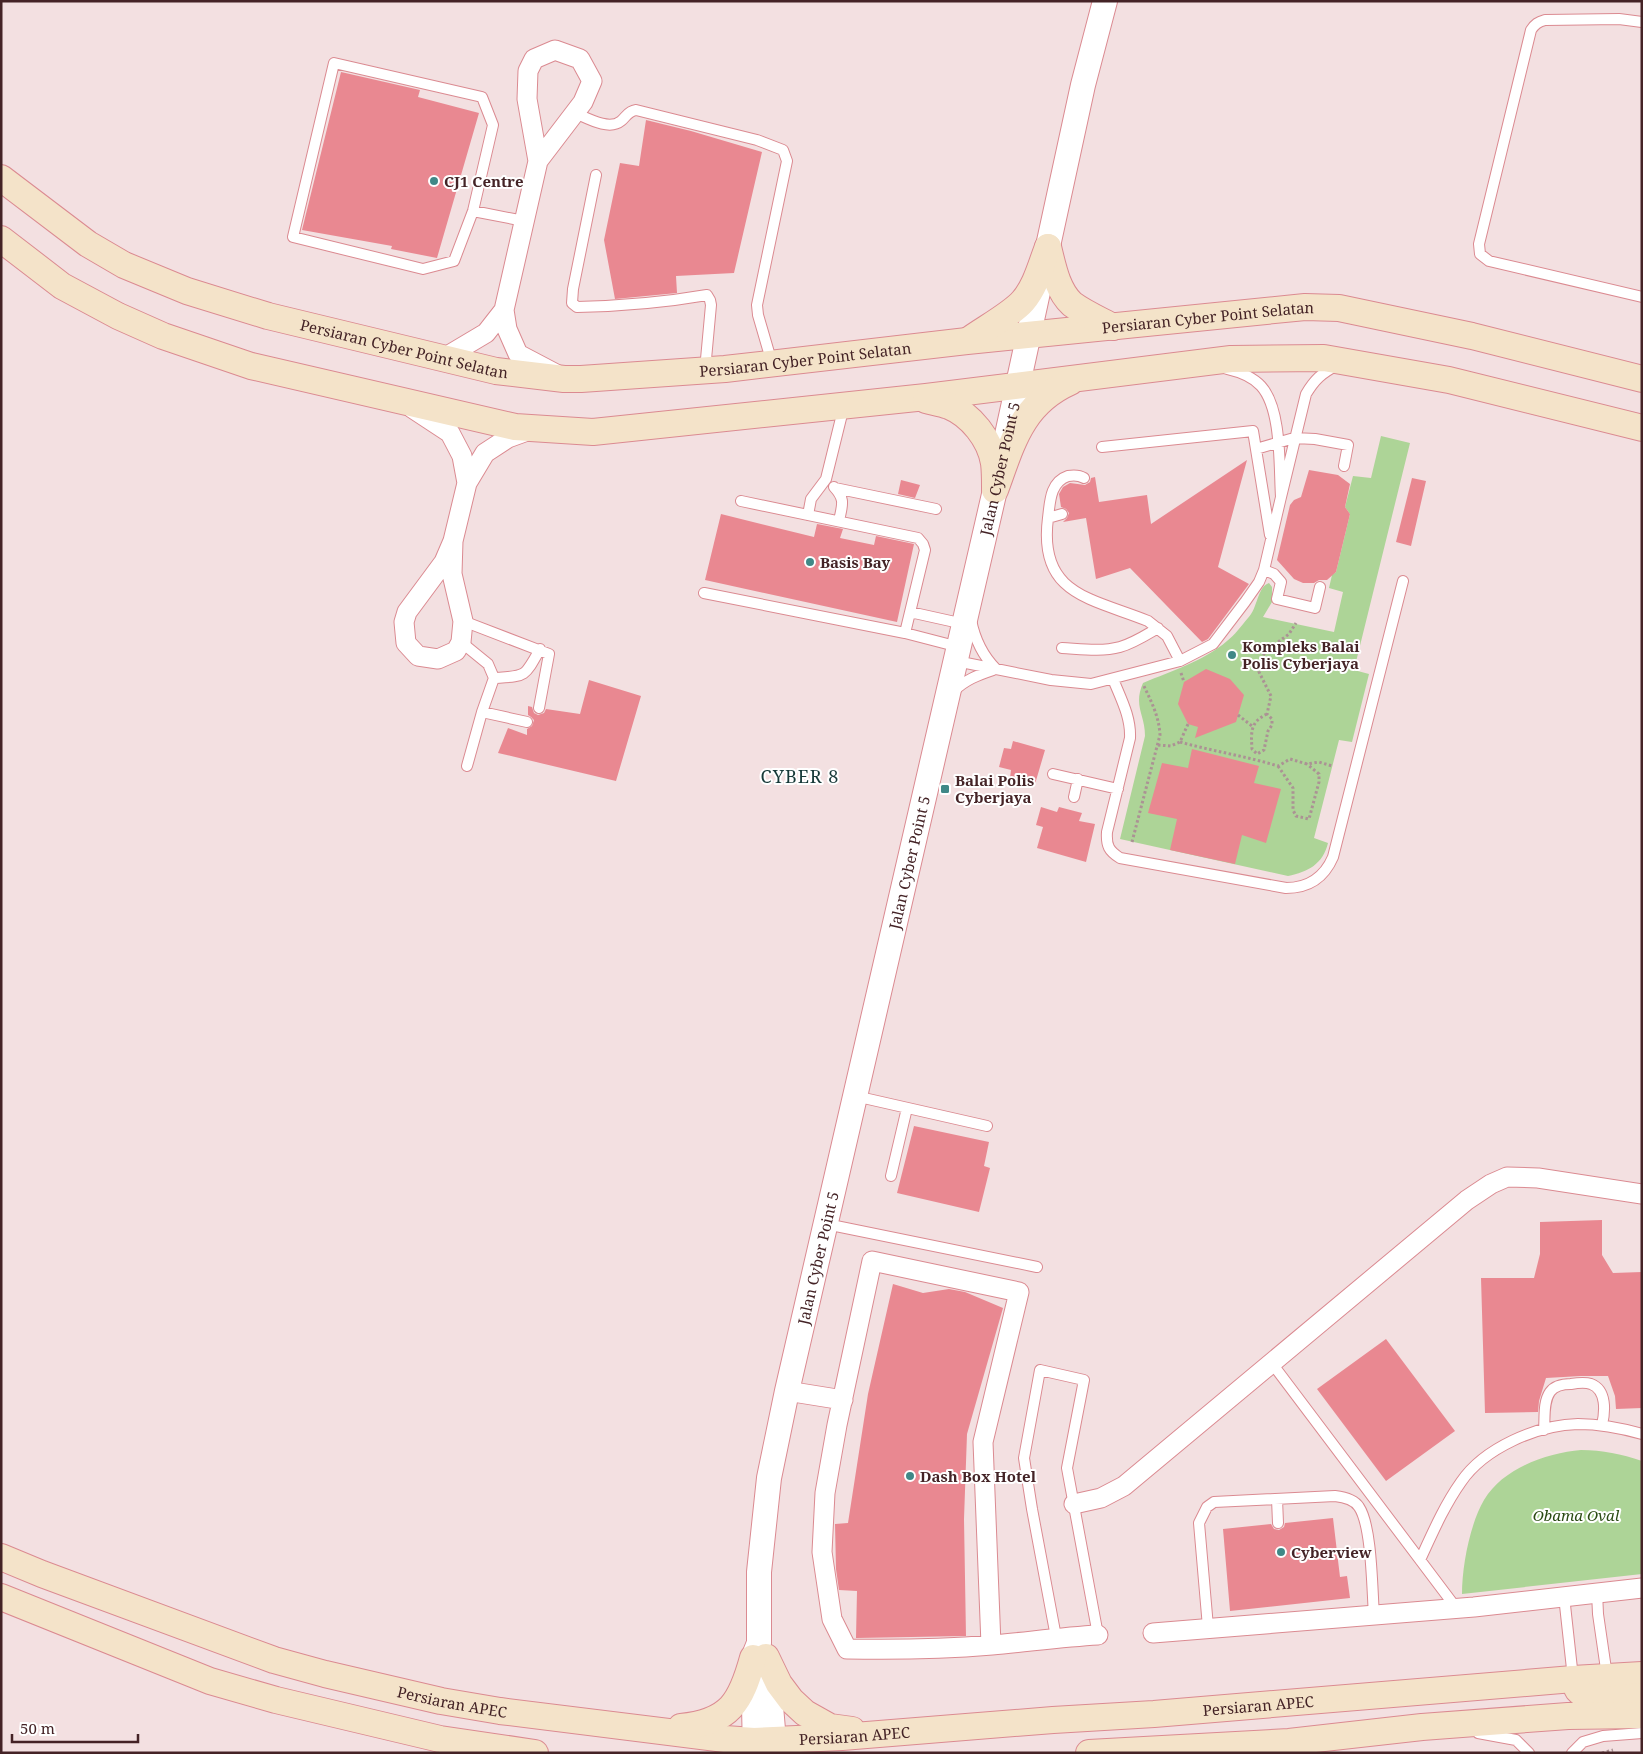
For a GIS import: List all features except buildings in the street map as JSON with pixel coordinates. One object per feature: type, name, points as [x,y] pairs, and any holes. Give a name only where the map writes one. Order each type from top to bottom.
[{"type":"main road","name":"Persiaran Cyber Point Selatan","points":[[1,178],[88,244],[124,265],[187,291],[268,316],[496,371],[582,380],[705,371],[967,341],[1304,307],[1338,308],[1472,336],[1642,379]]},
{"type":"main road","points":[[1,239],[62,286],[118,316],[163,336],[250,366],[515,427],[593,432],[918,398],[1231,359],[1324,358],[1449,380],[1642,428]]},
{"type":"main road","points":[[1048,247],[1054,273],[1060,288],[1072,303],[1113,327]]},
{"type":"main road","points":[[967,341],[1023,302],[1031,290],[1048,247]]},
{"type":"main road","points":[[995,490],[1017,433],[1033,408],[1058,387],[1080,377]]},
{"type":"main road","points":[[918,398],[949,406],[962,414],[980,430],[994,463],[995,490]]},
{"type":"main road","name":"Persiaran APEC","points":[[1,1557],[274,1660],[316,1672],[441,1701],[500,1711],[651,1730],[764,1747],[875,1733],[1154,1714],[1573,1679],[1642,1676]]},
{"type":"main road","points":[[1,1597],[210,1681],[276,1700],[440,1739],[535,1753]]},
{"type":"main road","points":[[651,1730],[697,1726],[715,1720],[732,1707],[742,1694],[759,1653]]},
{"type":"main road","points":[[759,1653],[791,1700],[805,1713],[830,1726],[875,1733]]},
{"type":"main road","points":[[1573,1679],[1578,1690],[1589,1697],[1602,1699],[1642,1696]]},
{"type":"main road","points":[[1089,1753],[1289,1742],[1422,1727],[1568,1716],[1642,1715]]},
{"type":"street","name":"Jalan Cyber Point 5","points":[[1083,85],[1097,1]]},
{"type":"street","name":"Jalan Cyber Point 5","points":[[764,1747],[759,1653],[759,1572],[769,1478],[787,1391],[995,490],[1083,85],[1105,1]]},
{"type":"street","points":[[538,162],[583,102],[592,81],[580,59],[555,50],[534,59],[528,71],[527,99],[538,162],[504,310],[507,330],[518,354],[564,379]]},
{"type":"street","points":[[444,358],[486,333],[504,310]]},
{"type":"street","points":[[404,402],[450,434],[462,456],[467,483]]},
{"type":"street","points":[[453,542],[452,574],[463,621],[461,642],[456,651],[438,659],[418,656],[406,642],[404,622],[408,612],[444,562],[453,542],[467,483],[485,453],[508,438],[533,429]]},
{"type":"street","points":[[1074,1504],[1101,1498],[1124,1486],[1467,1200],[1491,1184],[1507,1177],[1538,1178],[1642,1194]]},
{"type":"street","points":[[991,1645],[982,1442],[1020,1292],[872,1261],[825,1493],[822,1552],[832,1619],[847,1649],[886,1650],[991,1645],[1056,1637],[1098,1635]]},
{"type":"street","points":[[787,1391],[843,1400]]},
{"type":"street","points":[[1153,1633],[1208,1627],[1457,1609],[1642,1588]]},
{"type":"lane","points":[[1642,22],[1619,18],[1545,20],[1538,22],[1531,30],[1480,244],[1480,254],[1489,261],[1642,297]]},
{"type":"lane","points":[[334,63],[482,97],[493,125],[473,210],[454,261],[423,269],[293,237],[334,63]]},
{"type":"lane","points":[[575,113],[599,123],[612,124],[619,123],[631,111],[636,110],[757,140],[783,150],[786,161],[757,305],[772,364]]},
{"type":"lane","points":[[596,175],[572,289],[572,303],[577,307],[616,306],[661,303],[708,296],[711,305],[705,371]]},
{"type":"lane","points":[[473,210],[524,221]]},
{"type":"lane","points":[[946,702],[953,691],[962,683],[997,669],[1068,683],[1091,684],[1180,661],[1213,644],[1259,582],[1264,570],[1306,394],[1313,382],[1322,374],[1344,361]]},
{"type":"lane","points":[[1200,363],[1239,372],[1252,378],[1262,386],[1269,397],[1274,412],[1278,443],[1281,497]]},
{"type":"lane","points":[[808,515],[812,499],[826,479],[844,405]]},
{"type":"lane","points":[[1102,447],[1253,431],[1270,541]]},
{"type":"lane","points":[[1256,449],[1294,438],[1315,439],[1348,445],[1344,466]]},
{"type":"lane","points":[[1084,478],[1070,476],[1059,480],[1053,490],[1046,537],[1047,551],[1054,572],[1062,582],[1076,593],[1148,621],[1158,628],[1167,636],[1180,661]]},
{"type":"lane","points":[[826,479],[841,495],[843,500],[838,521]]},
{"type":"lane","points":[[835,488],[936,509]]},
{"type":"lane","points":[[741,501],[918,538],[923,544],[924,550],[905,633]]},
{"type":"lane","points":[[1048,518],[1062,514]]},
{"type":"lane","points":[[1264,570],[1274,574],[1281,582],[1277,599],[1315,608],[1320,587]]},
{"type":"lane","points":[[1113,679],[1128,714],[1130,738],[1106,842],[1110,851],[1120,858],[1286,888],[1298,888],[1312,883],[1329,867],[1403,581]]},
{"type":"lane","points":[[704,592],[905,633],[962,634],[997,669]]},
{"type":"lane","points":[[910,612],[976,638],[981,651],[997,669]]},
{"type":"lane","points":[[463,621],[549,654],[539,708]]},
{"type":"lane","points":[[1062,648],[1096,650],[1118,648],[1158,628]]},
{"type":"lane","points":[[461,642],[488,664],[494,678],[467,766]]},
{"type":"lane","points":[[494,678],[518,676],[528,671],[540,649]]},
{"type":"lane","points":[[482,712],[527,722]]},
{"type":"lane","points":[[1053,774],[1118,788]]},
{"type":"lane","points":[[1074,797],[1078,779]]},
{"type":"lane","points":[[855,1096],[987,1126]]},
{"type":"lane","points":[[891,1176],[907,1108]]},
{"type":"lane","points":[[826,1224],[1037,1267]]},
{"type":"lane","points":[[1271,1362],[1457,1609]]},
{"type":"lane","points":[[1056,1637],[1024,1458],[1040,1370],[1084,1380],[1068,1468],[1098,1635]]},
{"type":"lane","points":[[1544,1430],[1547,1399],[1551,1390],[1561,1384],[1592,1384],[1599,1391],[1604,1400],[1602,1426]]},
{"type":"lane","points":[[1420,1560],[1437,1522],[1462,1481],[1480,1462],[1504,1444],[1553,1427],[1576,1424],[1625,1429],[1642,1434]]},
{"type":"lane","points":[[1208,1627],[1199,1523],[1207,1507],[1214,1502],[1344,1497],[1358,1506],[1367,1528],[1374,1615]]},
{"type":"lane","points":[[1278,1499],[1278,1523]]},
{"type":"lane","points":[[1597,1592],[1598,1614],[1607,1677]]},
{"type":"lane","points":[[1564,1596],[1573,1679]]},
{"type":"lane","points":[[1422,1727],[1473,1732],[1516,1740],[1529,1753]]},
{"type":"lane","points":[[1572,1753],[1583,1742],[1602,1736],[1642,1733]]},
{"type":"path","points":[[1267,714],[1271,696],[1259,672],[1259,661],[1266,651],[1289,634],[1296,624]]},
{"type":"path","points":[[1132,842],[1160,735],[1160,722],[1143,683]]},
{"type":"path","points":[[1257,754],[1252,749],[1252,726],[1258,718],[1267,714]]},
{"type":"path","points":[[1256,759],[1257,754],[1264,750],[1268,731],[1272,726],[1272,719],[1267,714]]},
{"type":"path","points":[[1238,715],[1252,726]]},
{"type":"path","points":[[1180,742],[1188,724]]},
{"type":"path","points":[[1158,745],[1171,746],[1180,742],[1256,759],[1278,766],[1293,788],[1293,810],[1296,816],[1309,820],[1319,782],[1319,774],[1307,764],[1290,759],[1278,766]]},
{"type":"path","points":[[1307,764],[1319,762],[1332,766]]},
{"type":"green space","points":[[1381,436],[1410,443],[1354,670],[1369,674],[1352,742],[1339,740],[1314,838],[1328,843],[1326,850],[1314,866],[1288,876],[1120,839],[1145,736],[1139,704],[1143,683],[1198,660],[1227,641],[1251,614],[1262,589],[1269,583],[1272,587],[1272,602],[1263,617],[1334,632],[1343,592],[1329,588],[1332,575],[1336,572],[1350,514],[1345,507],[1353,476],[1371,478]]},
{"type":"green space","name":"Obama Oval","points":[[1581,1450],[1612,1453],[1642,1461],[1642,1574],[1462,1594],[1463,1571],[1471,1533],[1479,1510],[1492,1489],[1502,1479],[1527,1464],[1554,1455]]},
{"type":"place","name":"CJ1 Centre","points":[[434,181]]},
{"type":"place","name":"Basis Bay","points":[[810,562]]},
{"type":"place","name":"Kompleks Balai Polis Cyberjaya","points":[[1232,655]]},
{"type":"place","name":"Balai Polis Cyberjaya","points":[[945,789]]},
{"type":"place","name":"Dash Box Hotel","points":[[910,1476]]},
{"type":"place","name":"Cyberview","points":[[1281,1552]]},
{"type":"district","name":"CYBER 8","points":[[800,776]]}]
